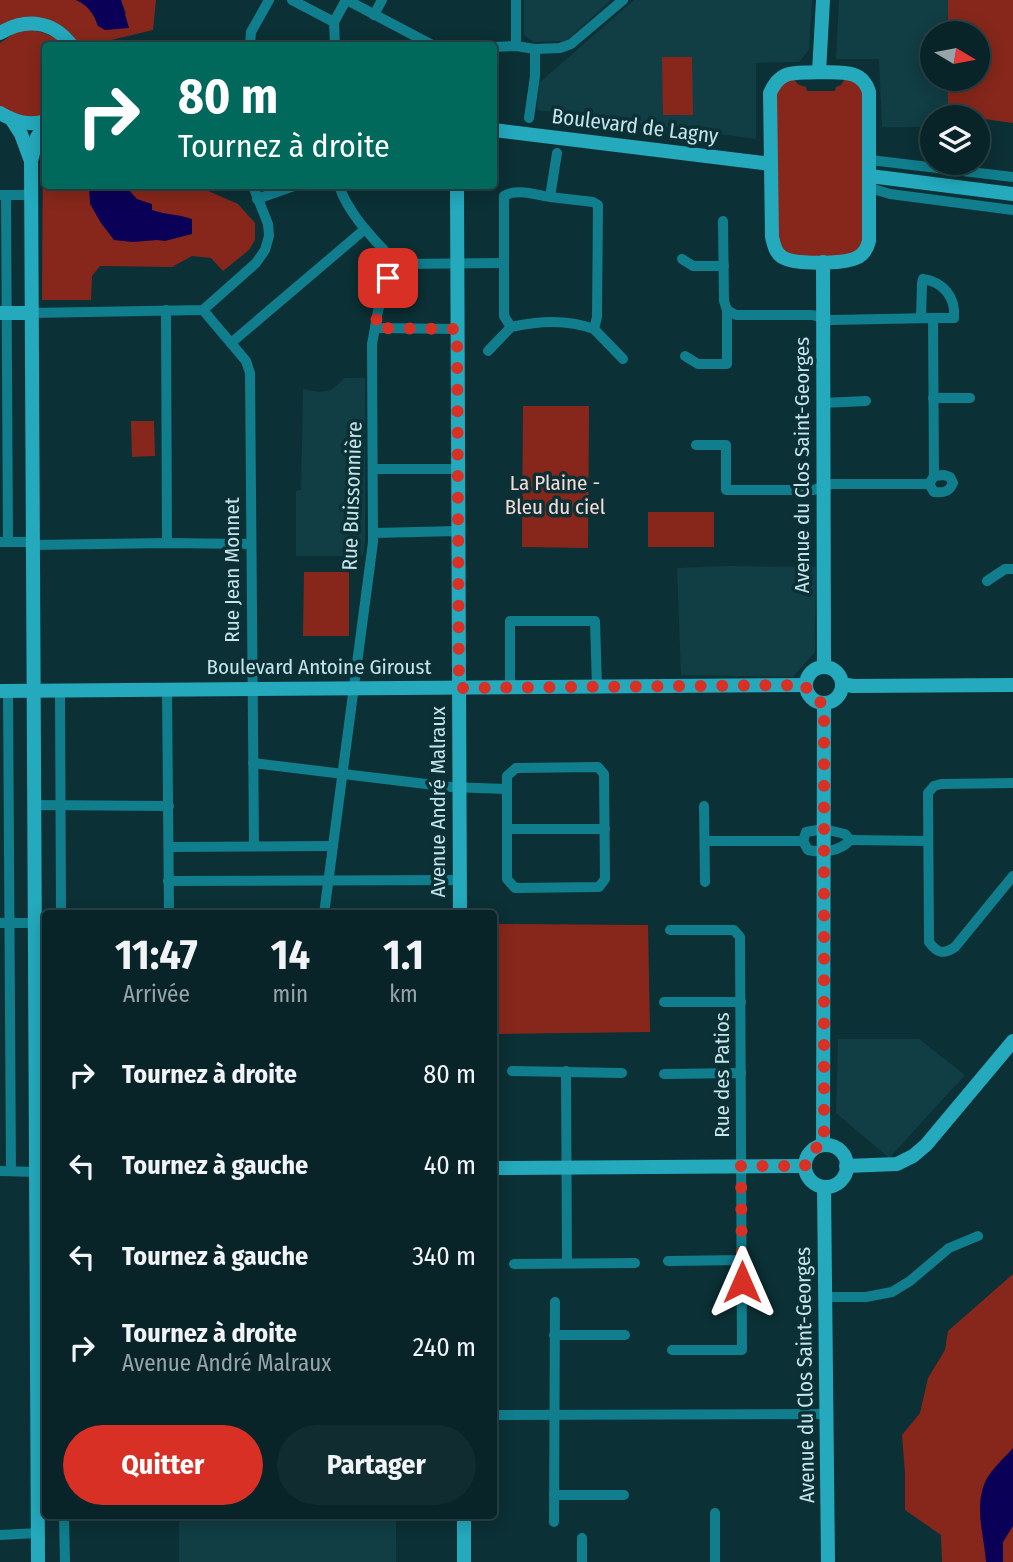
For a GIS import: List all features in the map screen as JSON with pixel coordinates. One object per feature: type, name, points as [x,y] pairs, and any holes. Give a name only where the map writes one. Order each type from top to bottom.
[{"type":"street","points":[[250,42],[251,32],[270,0]]},
{"type":"street","points":[[292,0],[334,22]]},
{"type":"street","points":[[374,15],[382,0]]},
{"type":"street","points":[[516,0],[516,47]]},
{"type":"street","points":[[497,47],[560,48],[571,44],[623,0]]},
{"type":"street","points":[[819,72],[823,0]]},
{"type":"street","points":[[335,42],[334,22],[350,1],[426,42]]},
{"type":"street","points":[[0,33],[12,26],[41,24],[55,29],[70,42]]},
{"type":"street","points":[[529,118],[534,85],[535,49]]},
{"type":"street","points":[[819,72],[861,77],[867,83],[869,92],[870,160],[869,241],[866,251],[856,258],[840,261],[784,259],[775,250],[772,237],[770,93],[775,81],[783,75],[819,72]]},
{"type":"street","points":[[6,117],[26,124],[42,124]]},
{"type":"street","points":[[6,117],[20,134],[31,162]]},
{"type":"street","points":[[38,1562],[40,923],[35,805],[31,162],[37,137],[42,130]]},
{"type":"street","name":"Boulevard de Lagny","points":[[497,130],[771,164]]},
{"type":"street","points":[[550,197],[557,153]]},
{"type":"street","points":[[870,160],[1013,177]]},
{"type":"street","points":[[870,182],[1013,194]]},
{"type":"street","points":[[870,182],[890,194],[1013,210]]},
{"type":"street","points":[[3,313],[203,310],[256,263],[265,250],[269,236],[268,224],[254,189]]},
{"type":"street","points":[[257,199],[285,189]]},
{"type":"street","points":[[340,189],[365,229],[397,264],[503,263]]},
{"type":"street","name":"Avenue André Malraux","points":[[457,189],[460,910]]},
{"type":"street","points":[[511,327],[504,316],[504,196],[514,192],[593,202],[598,205],[597,317],[594,329]]},
{"type":"street","points":[[31,195],[3,195],[4,542],[251,544]]},
{"type":"street","points":[[685,356],[698,364],[727,364],[723,220]]},
{"type":"street","points":[[231,343],[365,229]]},
{"type":"street","points":[[682,258],[693,266],[724,266]]},
{"type":"street","name":"Avenue du Clos Saint-Georges","points":[[823,262],[824,667]]},
{"type":"street","name":"Rue Buissonnière","points":[[324,910],[374,533],[372,344],[388,278],[397,264]]},
{"type":"street","points":[[166,310],[167,543]]},
{"type":"street","name":"Rue Jean Monnet","points":[[203,310],[246,360],[250,373],[254,846]]},
{"type":"street","points":[[696,445],[726,445],[726,490],[813,490],[832,484],[931,480],[933,398],[927,318],[831,320],[812,315],[736,315],[727,310]]},
{"type":"street","points":[[488,351],[511,327],[565,321],[594,329],[623,359]]},
{"type":"street","points":[[375,328],[457,329]]},
{"type":"street","points":[[933,398],[970,398]]},
{"type":"street","points":[[823,403],[866,401]]},
{"type":"street","points":[[373,469],[458,469]]},
{"type":"street","points":[[374,533],[458,531]]},
{"type":"street","points":[[987,581],[1005,569],[1013,569]]},
{"type":"street","points":[[510,687],[510,621],[595,621],[597,687]]},
{"type":"street","points":[[824,667],[838,674],[842,684],[839,695],[824,703],[809,696],[806,685],[810,674],[824,667]]},
{"type":"street","points":[[842,684],[1013,684]]},
{"type":"street","name":"Boulevard Antoine Giroust","points":[[4,691],[806,685]]},
{"type":"street","points":[[167,689],[169,910]]},
{"type":"street","points":[[4,691],[5,1171],[41,1172]]},
{"type":"street","points":[[60,691],[61,910]]},
{"type":"street","points":[[824,703],[824,1145]]},
{"type":"street","points":[[253,763],[459,787],[506,789]]},
{"type":"street","points":[[598,767],[604,774],[605,878],[599,887],[515,888],[507,879],[506,789],[507,776],[516,768],[598,767]]},
{"type":"street","points":[[1013,783],[941,784],[933,786],[928,793],[929,942],[937,952],[944,953],[955,947],[1013,876]]},
{"type":"street","points":[[35,805],[169,806]]},
{"type":"street","points":[[704,806],[705,882]]},
{"type":"street","points":[[507,829],[604,829]]},
{"type":"street","points":[[850,840],[845,846],[824,851],[808,850],[803,841],[806,832],[824,829],[845,834],[850,840],[928,841]]},
{"type":"street","points":[[705,841],[803,841]]},
{"type":"street","points":[[169,847],[333,846]]},
{"type":"street","points":[[169,881],[460,880]]},
{"type":"street","points":[[5,923],[40,923]]},
{"type":"street","name":"Rue des Patios","points":[[670,930],[734,930],[740,936],[741,1002],[742,1350],[672,1350]]},
{"type":"street","points":[[664,1002],[741,1002]]},
{"type":"street","points":[[846,1166],[897,1164],[913,1156],[926,1145],[1013,1041]]},
{"type":"street","points":[[512,1071],[622,1073]]},
{"type":"street","points":[[566,1071],[567,1263]]},
{"type":"street","points":[[664,1074],[741,1073]]},
{"type":"street","points":[[824,1145],[837,1148],[845,1159],[846,1166],[837,1183],[824,1187],[808,1178],[805,1166],[808,1154],[824,1145]]},
{"type":"street","points":[[497,1168],[805,1166]]},
{"type":"street","name":"Avenue du Clos Saint-Georges","points":[[824,1187],[828,1562]]},
{"type":"street","points":[[825,1297],[866,1297],[892,1292],[910,1281],[949,1248],[978,1236]]},
{"type":"street","points":[[668,1261],[742,1260]]},
{"type":"street","points":[[514,1264],[635,1263]]},
{"type":"street","points":[[554,1522],[555,1302]]},
{"type":"street","points":[[554,1335],[625,1335]]},
{"type":"street","points":[[497,1415],[827,1414]]},
{"type":"street","points":[[554,1495],[624,1495]]},
{"type":"street","points":[[715,1513],[715,1562]]},
{"type":"street","points":[[64,1519],[65,1562]]},
{"type":"street","points":[[464,1519],[464,1562]]},
{"type":"street","points":[[0,1535],[38,1533]]},
{"type":"street","points":[[582,1538],[582,1562]]},
{"type":"shaded area","points":[[76,0],[121,0],[129,28],[105,30],[98,26],[87,7]]},
{"type":"shaded area","points":[[524,0],[611,0],[566,41],[534,42],[524,35]]},
{"type":"shaded area","points":[[634,0],[812,0],[809,50],[799,62],[756,63],[756,139],[537,110],[539,83]]},
{"type":"shaded area","points":[[839,0],[948,0],[948,21],[920,21],[920,91],[948,91],[948,105],[920,105],[920,127],[882,127],[879,59],[836,59]]},
{"type":"shaded area","points":[[89,189],[128,189],[137,199],[152,204],[152,210],[192,219],[192,234],[165,241],[114,240],[90,204]]},
{"type":"shaded area","points":[[345,378],[365,378],[363,556],[296,556],[296,491],[301,490],[303,389],[319,392],[331,390]]},
{"type":"shaded area","points":[[816,567],[815,652],[793,677],[681,675],[677,568]]},
{"type":"shaded area","points":[[838,1039],[919,1039],[965,1075],[889,1158],[836,1113]]},
{"type":"shaded area","points":[[1013,1448],[1013,1526],[1003,1542],[1003,1562],[986,1562],[980,1509],[983,1488],[990,1474]]},
{"type":"shaded area","points":[[179,1519],[396,1519],[396,1562],[179,1562]]},
{"type":"green space","points":[[0,0],[76,0],[90,10],[98,26],[126,13],[121,0],[156,0],[153,30],[103,42],[78,42],[63,28],[42,18],[23,19],[0,29]]},
{"type":"green space","points":[[948,0],[1013,0],[1013,123],[990,120],[990,105],[948,105],[948,91],[990,91],[990,21],[948,21]]},
{"type":"green space","points":[[38,31],[60,42],[42,42],[42,116],[21,116],[0,106],[0,43],[16,32]]},
{"type":"green space","points":[[662,57],[692,57],[693,115],[663,115]]},
{"type":"green space","points":[[793,76],[807,91],[835,91],[846,77],[860,86],[865,97],[866,239],[862,249],[844,256],[791,256],[778,245],[775,94],[778,86]]},
{"type":"green space","points":[[43,189],[206,190],[238,204],[255,223],[255,240],[249,250],[223,271],[211,258],[192,256],[172,267],[100,266],[92,276],[91,300],[42,300]]},
{"type":"green space","name":"La Plaine - Bleu du ciel","points":[[523,406],[589,406],[588,548],[522,547]]},
{"type":"green space","points":[[131,421],[154,421],[155,456],[132,457]]},
{"type":"green space","points":[[648,512],[714,512],[714,547],[648,547]]},
{"type":"green space","points":[[304,572],[349,572],[349,636],[303,636]]},
{"type":"green space","points":[[497,924],[648,925],[650,1032],[497,1034]]},
{"type":"green space","points":[[1013,1274],[1013,1562],[942,1562],[941,1535],[905,1510],[902,1435],[920,1413],[928,1378],[945,1350],[948,1331]]},
{"type":"route","points":[[388,278],[375,328],[457,329],[459,688],[806,685],[813,700],[824,703],[824,1145],[808,1154],[805,1166],[741,1166],[742,1282]]}]
